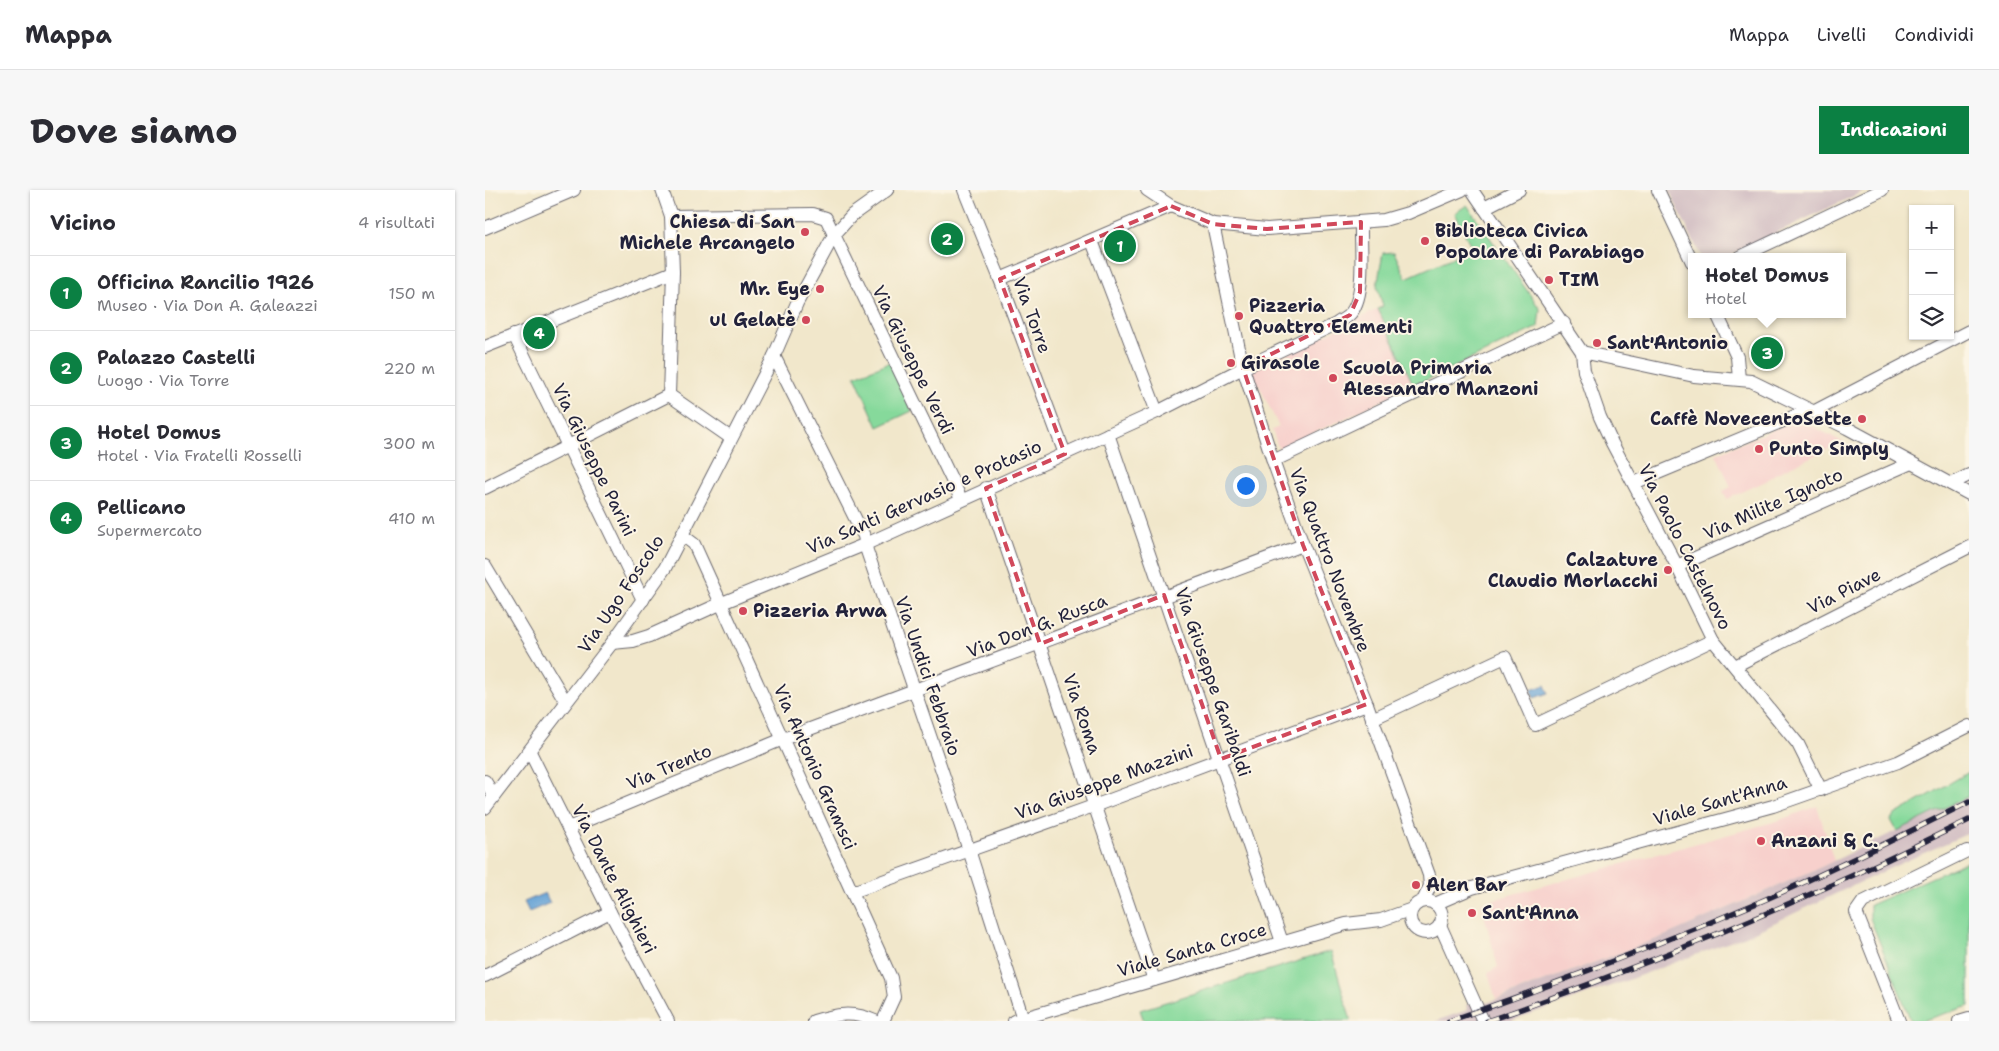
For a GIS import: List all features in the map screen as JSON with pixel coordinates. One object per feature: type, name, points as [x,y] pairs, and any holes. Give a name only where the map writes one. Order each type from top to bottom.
[{"type":"street","points":[[485,228],[574,190]]},
{"type":"street","points":[[662,190],[671,216],[673,272],[669,395]]},
{"type":"street","name":"Via Ugo Foscolo","points":[[485,808],[530,752],[565,702],[612,643],[665,568],[774,356],[797,303],[834,235],[852,215],[887,190]]},
{"type":"street","name":"Via Torre","points":[[964,190],[1000,279],[1065,454]]},
{"type":"street","points":[[1147,190],[1171,206],[1213,224],[1267,229],[1385,220],[1408,213],[1462,190]]},
{"type":"street","points":[[1473,190],[1582,352],[1694,376],[1751,381],[1815,411],[1969,494]]},
{"type":"street","points":[[1484,208],[1519,190]]},
{"type":"street","points":[[1658,190],[1688,254]]},
{"type":"street","points":[[1747,253],[1881,190]]},
{"type":"street","points":[[1000,279],[1171,206]]},
{"type":"street","name":"Via Giuseppe Verdi","points":[[671,216],[813,214],[826,218],[961,499]]},
{"type":"street","name":"Via Santi Gervasio e Protasio","points":[[612,643],[633,641],[649,636],[722,603],[866,544],[961,499],[1157,412],[1243,368],[1336,324],[1349,315],[1355,307],[1360,292],[1361,222]]},
{"type":"street","name":"Via Quattro Novembre","points":[[1213,224],[1243,368],[1273,461],[1303,544],[1367,704],[1429,875],[1429,902]]},
{"type":"street","points":[[1092,241],[1157,412]]},
{"type":"street","points":[[485,346],[673,272]]},
{"type":"street","points":[[1719,318],[1737,357],[1739,379]]},
{"type":"street","points":[[1273,461],[1564,323]]},
{"type":"street","points":[[1634,482],[1795,416],[1815,411],[1969,331]]},
{"type":"street","name":"Via Giuseppe Parini","points":[[514,335],[643,600]]},
{"type":"street","name":"Via Paolo Castelnovo","points":[[1582,352],[1584,371],[1600,417],[1713,640],[1799,744],[1821,790]]},
{"type":"street","name":"Via Undici Febbraio","points":[[774,356],[864,536],[969,850],[1019,1020]]},
{"type":"street","points":[[669,395],[731,438]]},
{"type":"street","points":[[485,488],[669,395]]},
{"type":"street","name":"Via Giuseppe Garibaldi","points":[[1108,434],[1221,759],[1282,942]]},
{"type":"street","name":"Via Milite Ignoto","points":[[1677,566],[1911,463]]},
{"type":"street","points":[[1951,484],[1969,475]]},
{"type":"street","name":"Via Roma","points":[[986,488],[1154,980]]},
{"type":"street","name":"Via Antonio Gramsci","points":[[683,535],[694,544],[722,603],[891,978],[894,997],[883,1021]]},
{"type":"street","name":"Via Don G. Rusca","points":[[783,739],[1303,544]]},
{"type":"street","name":"Via Piave","points":[[1735,666],[1969,547]]},
{"type":"street","points":[[485,566],[565,702]]},
{"type":"street","points":[[1372,719],[1505,657],[1535,725],[1713,640]]},
{"type":"street","name":"Via Giuseppe Mazzini","points":[[852,892],[1221,759],[1367,704]]},
{"type":"street","name":"Viale Sant'Anna","points":[[1429,902],[1473,888],[1773,806],[1898,762],[1969,726]]},
{"type":"street","name":"Via Trento","points":[[569,828],[783,739]]},
{"type":"street","name":"Via Dante Alighieri","points":[[530,752],[610,912],[668,1021]]},
{"type":"street","points":[[485,782],[494,796]]},
{"type":"street","points":[[1899,1021],[1856,912],[1863,902],[1967,851]]},
{"type":"street","name":"Viale Sant'Anna","points":[[1441,922],[1451,906],[1473,888]]},
{"type":"street","points":[[1441,922],[1433,931],[1423,932],[1414,927],[1411,918],[1412,910],[1429,902],[1441,911],[1441,922],[1449,948],[1483,1021]]},
{"type":"street","name":"Viale Santa Croce","points":[[1019,1020],[1346,924],[1381,920],[1412,910]]},
{"type":"street","points":[[485,976],[610,912]]},
{"type":"street","name":"Viale Santa Croce","points":[[1381,920],[1414,927]]},
{"type":"street","points":[[1429,932],[1449,948]]},
{"type":"street","points":[[814,1021],[837,1015],[861,1015],[875,1021]]},
{"type":"street","points":[[1959,1021],[1969,1018]]},
{"type":"highlighted area","points":[[1171,206],[1213,224],[1267,229],[1361,222],[1360,292],[1350,315],[1243,368],[1303,545],[1367,704],[1221,759],[1164,595],[1040,644],[986,488],[1065,454],[1000,279]]},
{"type":"shaded area","points":[[1669,190],[1866,190],[1733,253],[1699,253]]},
{"type":"shaded area","name":"Scuola Primaria Alessandro Manzoni","points":[[1378,309],[1414,386],[1279,449],[1272,430],[1279,427],[1252,371]]},
{"type":"shaded area","points":[[1798,419],[1843,442],[1727,499],[1723,491],[1731,487],[1716,454]]},
{"type":"shaded area","points":[[1969,796],[1969,833],[1746,936],[1510,1021],[1435,1021],[1468,1010],[1466,1005],[1481,999],[1484,1004],[1662,937],[1821,867]]},
{"type":"shaded area","points":[[1817,806],[1834,861],[1662,937],[1496,999],[1488,973],[1498,967],[1481,903],[1777,821]]},
{"type":"green space","points":[[1467,205],[1540,309],[1538,327],[1414,386],[1378,309],[1383,306],[1377,286],[1383,253],[1394,252],[1406,278],[1472,249],[1455,213]]},
{"type":"green space","points":[[890,362],[912,411],[878,427],[855,376]]},
{"type":"green space","points":[[1969,772],[1969,796],[1897,831],[1891,820],[1893,816]]},
{"type":"green space","points":[[1969,861],[1969,1006],[1921,1021],[1911,1021],[1870,918],[1870,905]]},
{"type":"green space","points":[[1331,951],[1351,1021],[1144,1021],[1140,1010]]},
{"type":"water","points":[[1545,685],[1548,693],[1534,698],[1531,690]]},
{"type":"water","points":[[545,893],[550,903],[529,912],[524,902]]},
{"type":"railway","points":[[1449,1021],[1604,965],[1757,903],[1837,867],[1969,802]]},
{"type":"railway","points":[[1487,1021],[1631,968],[1726,930],[1880,863],[1969,820]]},
{"type":"place","name":"Chiesa di San Michele Arcangelo","points":[[805,232]]},
{"type":"place","name":"Palazzo Castelli","points":[[947,239]]},
{"type":"place","name":"Biblioteca Civica Popolare di Parabiago","points":[[1425,241]]},
{"type":"place","name":"Officina Rancilio 1926","points":[[1120,246]]},
{"type":"place","name":"TIM","points":[[1549,280]]},
{"type":"place","name":"Mr. Eye","points":[[820,289]]},
{"type":"place","name":"Pizzeria Quattro Elementi","points":[[1239,316]]},
{"type":"place","name":"ul Gelatè","points":[[806,320]]},
{"type":"place","name":"Pellicano","points":[[539,333]]},
{"type":"place","name":"Sant'Antonio","points":[[1597,343]]},
{"type":"place","name":"Hotel Domus","points":[[1767,353]]},
{"type":"place","name":"Girasole","points":[[1231,363]]},
{"type":"place","name":"Scuola Primaria Alessandro Manzoni","points":[[1333,378]]},
{"type":"place","name":"Caffè NovecentoSette","points":[[1862,419]]},
{"type":"place","name":"Punto Simply","points":[[1759,449]]},
{"type":"place","name":"Calzature Claudio Morlacchi","points":[[1668,570]]},
{"type":"place","name":"Pizzeria Arwa","points":[[743,611]]},
{"type":"place","name":"Anzani & C.","points":[[1761,841]]},
{"type":"place","name":"Alen Bar","points":[[1416,885]]},
{"type":"place","name":"Sant'Anna","points":[[1472,913]]}]
